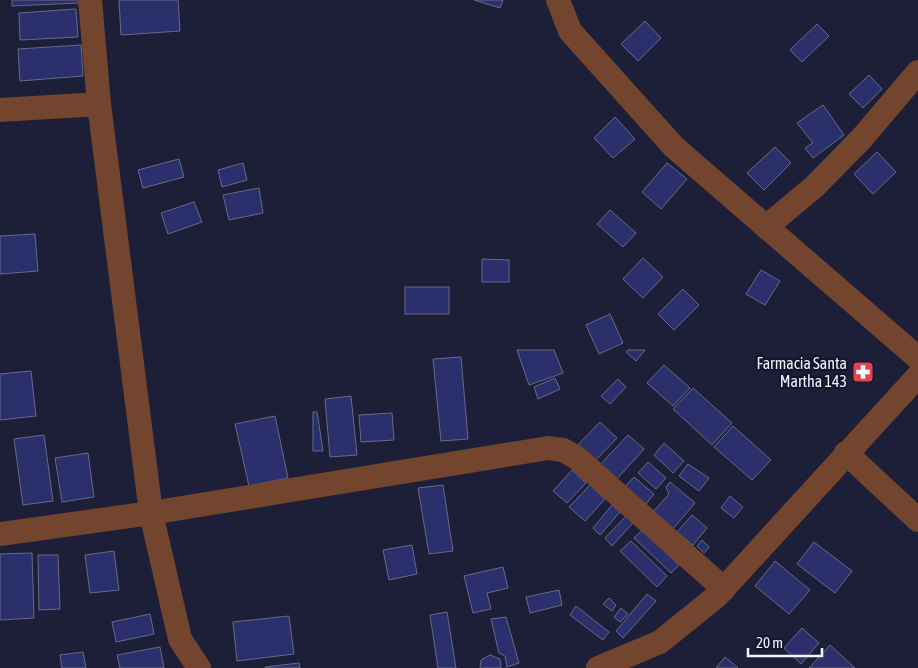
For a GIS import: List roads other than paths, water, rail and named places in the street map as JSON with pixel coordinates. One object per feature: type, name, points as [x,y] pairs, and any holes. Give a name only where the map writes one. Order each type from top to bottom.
[{"type":"street","points":[[90,0],[99,104],[151,513],[180,639],[199,668]]},
{"type":"street","points":[[558,0],[570,31],[674,147],[918,358]]},
{"type":"street","points":[[766,227],[815,186],[862,138],[918,72]]},
{"type":"street","points":[[0,110],[99,104]]},
{"type":"street","points":[[598,668],[660,642],[724,589],[918,376]]},
{"type":"street","points":[[0,534],[151,513],[548,448],[563,450],[577,458],[724,589]]},
{"type":"street","points":[[846,453],[918,520]]},
{"type":"place","name":"Farmacia Santa Martha 143","points":[[863,372]]}]
